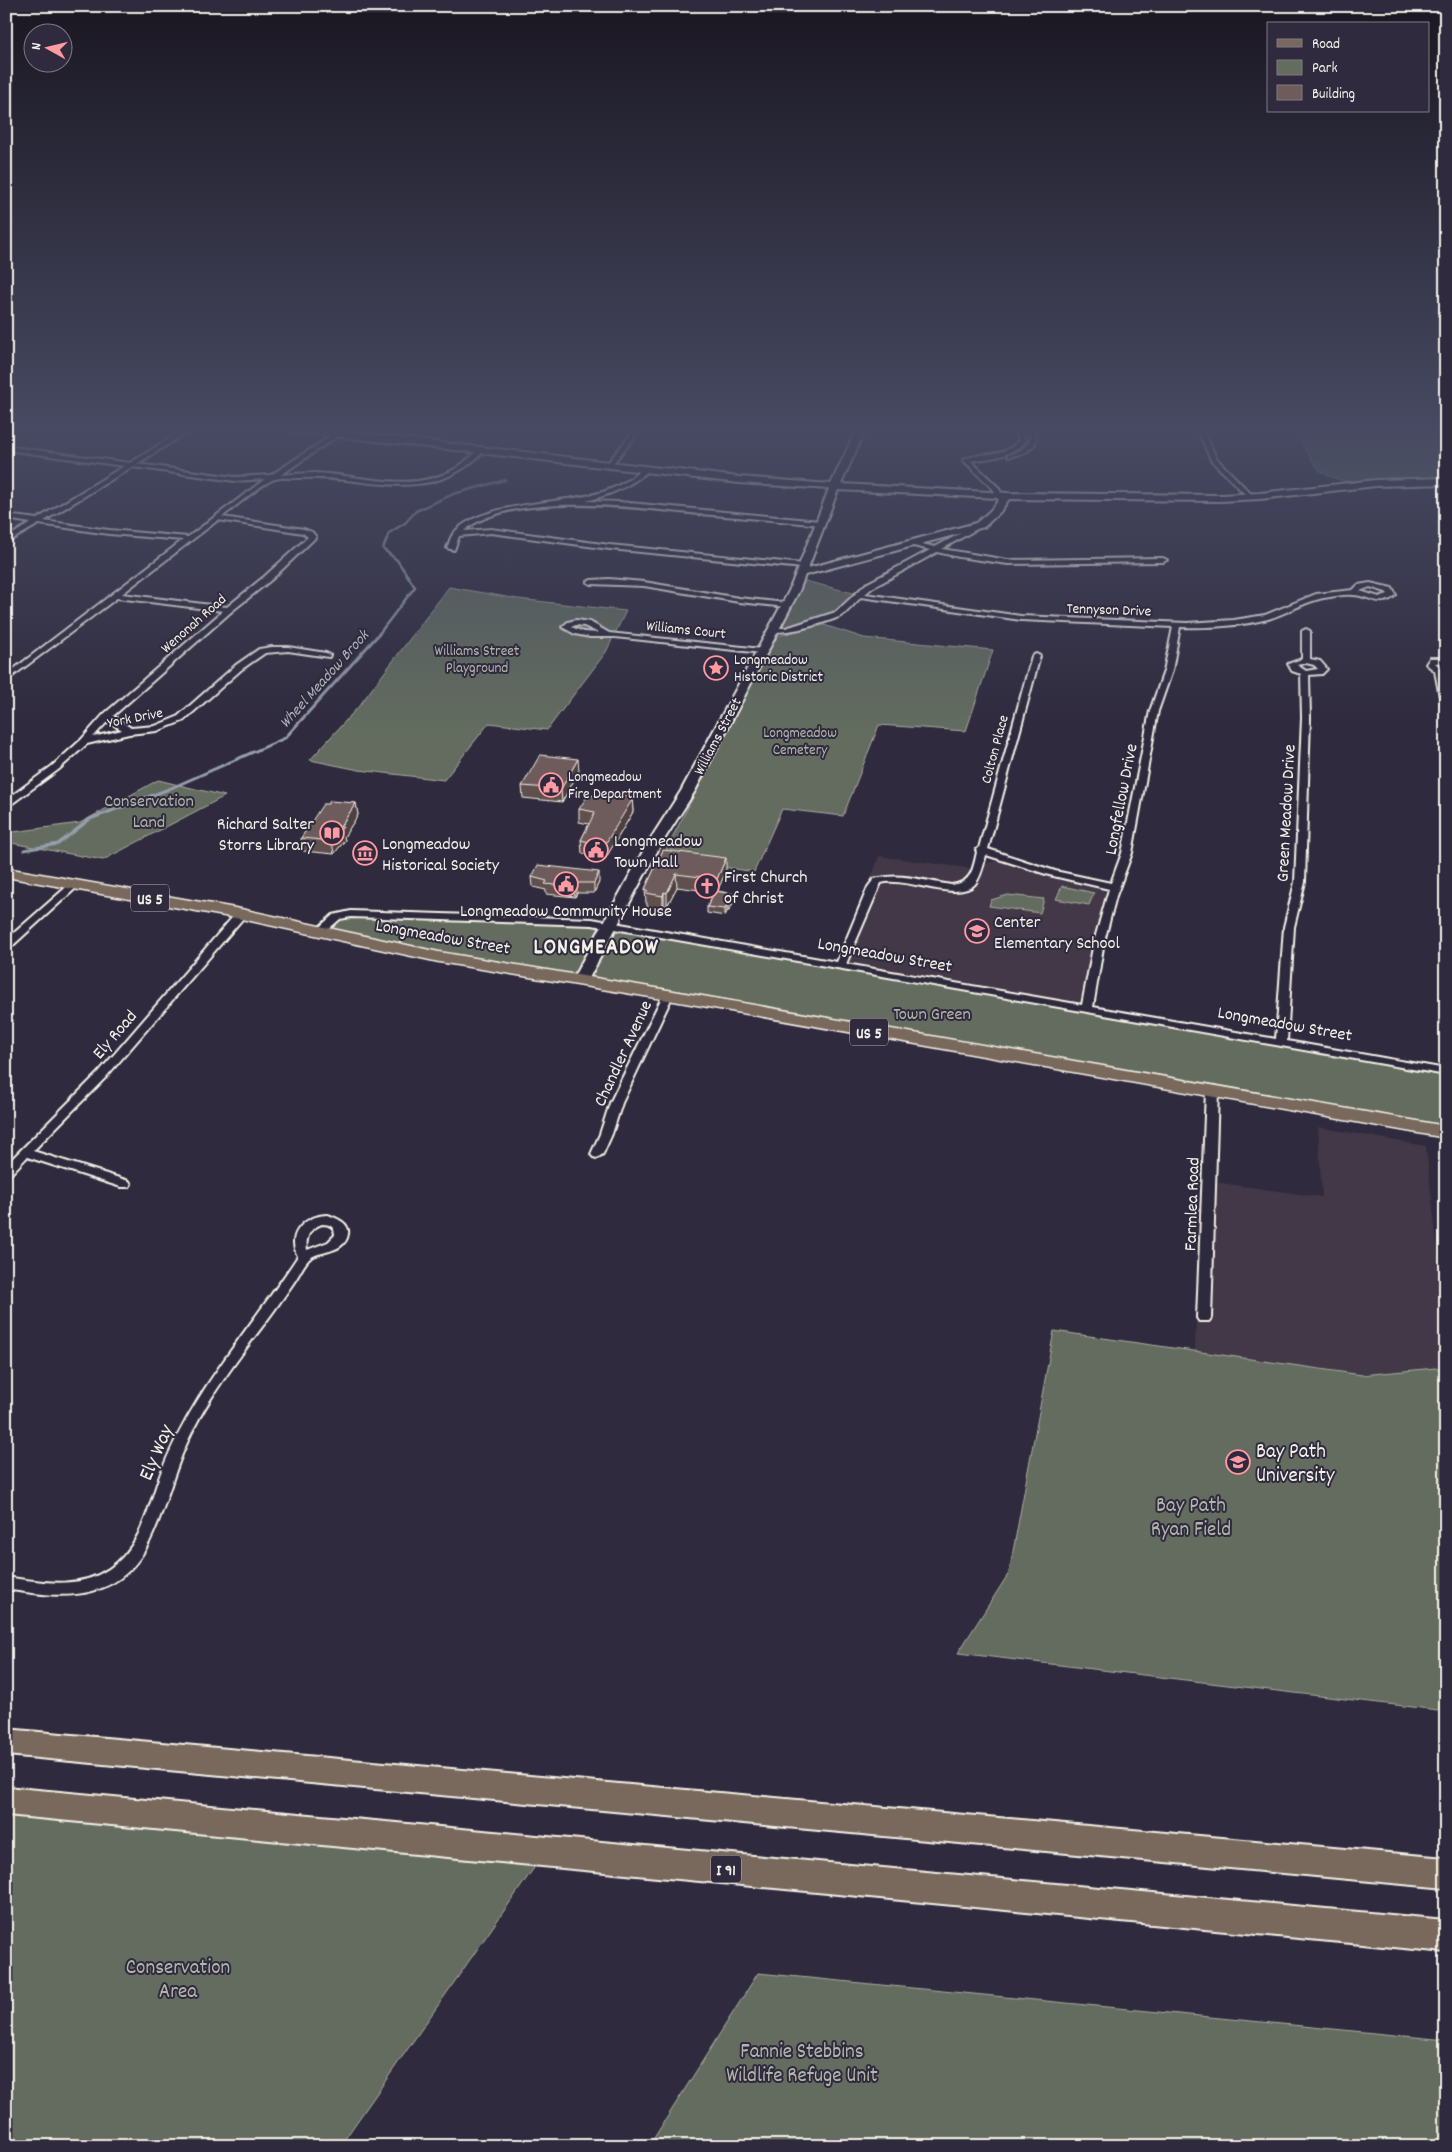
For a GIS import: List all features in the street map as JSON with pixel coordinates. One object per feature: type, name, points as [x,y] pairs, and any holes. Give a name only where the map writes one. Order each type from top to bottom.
[{"type":"highway","points":[[6,1742],[1446,1874]]},
{"type":"highway","name":"I 91","points":[[6,1802],[1446,1936]]},
{"type":"main road","name":"Williams Street","points":[[580,980],[653,846],[688,790],[762,651],[802,570],[818,528]]},
{"type":"main road","points":[[802,570],[967,528]]},
{"type":"main road","name":"Longmeadow Street","points":[[6,872],[241,914],[439,957],[668,995],[923,1042],[1212,1090],[1446,1132]]},
{"type":"street","points":[[6,541],[25,528]]},
{"type":"street","points":[[86,528],[190,539]]},
{"type":"street","points":[[129,528],[144,533]]},
{"type":"street","points":[[6,679],[203,528]]},
{"type":"street","name":"Wenonah Road","points":[[84,742],[107,716],[296,553],[308,542],[312,535],[287,528]]},
{"type":"street","points":[[452,548],[452,543],[464,528]]},
{"type":"street","points":[[484,528],[491,531],[618,548],[802,570]]},
{"type":"street","points":[[773,630],[786,630],[835,616],[848,608],[873,584],[974,528]]},
{"type":"street","points":[[458,534],[491,531]]},
{"type":"street","points":[[912,543],[978,559],[1008,562],[1163,560]]},
{"type":"street","points":[[591,582],[613,581],[695,592],[736,600],[786,605]]},
{"type":"street","name":"Tennyson Drive","points":[[860,595],[1021,618],[1085,622],[1216,624],[1267,617],[1319,596],[1355,592]]},
{"type":"street","points":[[117,596],[229,609]]},
{"type":"street","name":"Longfellow Drive","points":[[1088,1009],[1099,942],[1114,887],[1127,853],[1154,711],[1168,671],[1177,624]]},
{"type":"street","points":[[1305,673],[1318,672],[1323,669],[1318,663],[1306,661],[1306,631]]},
{"type":"street","name":"Williams Court","points":[[607,635],[762,651]]},
{"type":"street","name":"York Drive","points":[[6,805],[55,768],[84,742],[174,723],[192,710],[240,667],[264,650],[288,649],[326,655]]},
{"type":"street","name":"Colton Place","points":[[840,966],[874,885],[881,880],[894,878],[950,887],[964,887],[972,879],[1036,656]]},
{"type":"street","points":[[1446,660],[1435,659],[1430,661],[1431,666],[1442,669],[1446,707]]},
{"type":"street","name":"Green Meadow Drive","points":[[1281,1043],[1289,927],[1300,882],[1306,712],[1305,673],[1295,669],[1292,664],[1306,661]]},
{"type":"street","points":[[107,716],[129,731]]},
{"type":"street","points":[[981,850],[1052,873],[1114,887]]},
{"type":"street","points":[[6,946],[74,885]]},
{"type":"street","name":"Ely Road","points":[[6,1172],[102,1075],[241,914]]},
{"type":"street","name":"Longmeadow Street","points":[[320,931],[337,917],[351,914],[570,920],[610,925],[1446,1072]]},
{"type":"street","name":"Chandler Avenue","points":[[597,1154],[606,1134],[616,1102],[668,995]]},
{"type":"street","name":"Farmlea Road","points":[[1204,1318],[1212,1090]]},
{"type":"street","points":[[26,1153],[125,1184]]},
{"type":"street","name":"Ely Way","points":[[6,1583],[60,1591],[82,1589],[108,1578],[130,1562],[148,1532],[171,1464],[190,1424],[220,1377],[286,1286],[305,1255]]},
{"type":"shaded area","name":"Center Elementary School","points":[[879,856],[982,870],[983,866],[989,862],[1000,861],[1052,878],[1103,890],[1107,894],[1087,1009],[840,966]]},
{"type":"shaded area","name":"Bay Path Ryan Field","points":[[1318,1127],[1426,1146],[1446,1326],[1446,1711],[958,1653],[1009,1573],[1054,1331],[1195,1351],[1198,1253],[1213,1255],[1214,1182],[1322,1197]]},
{"type":"green space","points":[[805,581],[857,594],[833,615],[786,628],[782,627]]},
{"type":"green space","name":"Williams Street Playground","points":[[449,587],[518,599],[626,611],[606,652],[547,730],[489,723],[444,780],[359,770],[310,760],[359,706]]},
{"type":"green space","name":"Longmeadow Cemetery","points":[[824,625],[864,638],[993,650],[966,731],[879,725],[843,816],[782,809],[754,872],[662,857],[777,636]]},
{"type":"green space","name":"Conservation Land","points":[[158,780],[225,796],[103,860],[6,842],[6,833],[80,823]]},
{"type":"green space","points":[[1062,886],[1094,893],[1089,905],[1056,899]]},
{"type":"green space","points":[[1008,895],[1044,899],[1040,913],[989,906],[991,900]]},
{"type":"green space","name":"Town Green","points":[[343,915],[570,921],[1446,1072],[1446,1132],[320,931]]},
{"type":"green space","name":"Bay Path Ryan Field","points":[[1054,1331],[1362,1375],[1446,1367],[1446,1711],[958,1653],[1009,1573]]},
{"type":"green space","name":"Conservation Area","points":[[6,1794],[552,1842],[340,2146],[6,2146]]},
{"type":"green space","name":"Fannie Stebbins Wildlife Refuge Unit","points":[[758,1973],[1446,2040],[1446,2146],[649,2146]]},
{"type":"building","points":[[540,755],[578,759],[561,789],[522,786]]},
{"type":"building","points":[[617,794],[632,796],[630,799],[632,800],[604,846],[581,840],[595,812],[579,809],[588,795],[613,798]]},
{"type":"building","points":[[330,801],[356,803],[340,827],[343,827],[332,841],[301,838],[323,804],[328,804]]},
{"type":"building","points":[[663,850],[726,858],[717,879],[676,874],[667,893],[664,892],[663,896],[646,893],[648,890],[645,889]]},
{"type":"building","points":[[538,865],[599,872],[594,883],[576,883],[574,887],[545,884],[547,881],[532,877]]},
{"type":"building","points":[[715,891],[734,894],[725,909],[707,907]]},
{"type":"waterway","name":"Wheel Meadow Brook","points":[[378,635],[415,587],[397,560],[383,549],[389,533],[396,528]]},
{"type":"waterway","name":"Wheel Meadow Brook","points":[[24,850],[58,844],[90,819],[169,789],[285,738],[379,634]]},
{"type":"place","name":"Longmeadow Historic District","points":[[716,668]]},
{"type":"place","name":"Longmeadow Fire Department","points":[[551,785]]},
{"type":"place","name":"Richard Salter Storrs Library","points":[[332,833]]},
{"type":"place","name":"Longmeadow Town Hall","points":[[596,850]]},
{"type":"place","name":"Longmeadow Historical Society","points":[[365,853]]},
{"type":"place","name":"Longmeadow Community House","points":[[566,884]]},
{"type":"place","name":"First Church of Christ","points":[[707,886]]},
{"type":"place","name":"Center Elementary School","points":[[977,931]]},
{"type":"place","name":"Bay Path University","points":[[1238,1462]]},
{"type":"district","name":"LONGMEADOW","points":[[596,945]]}]
